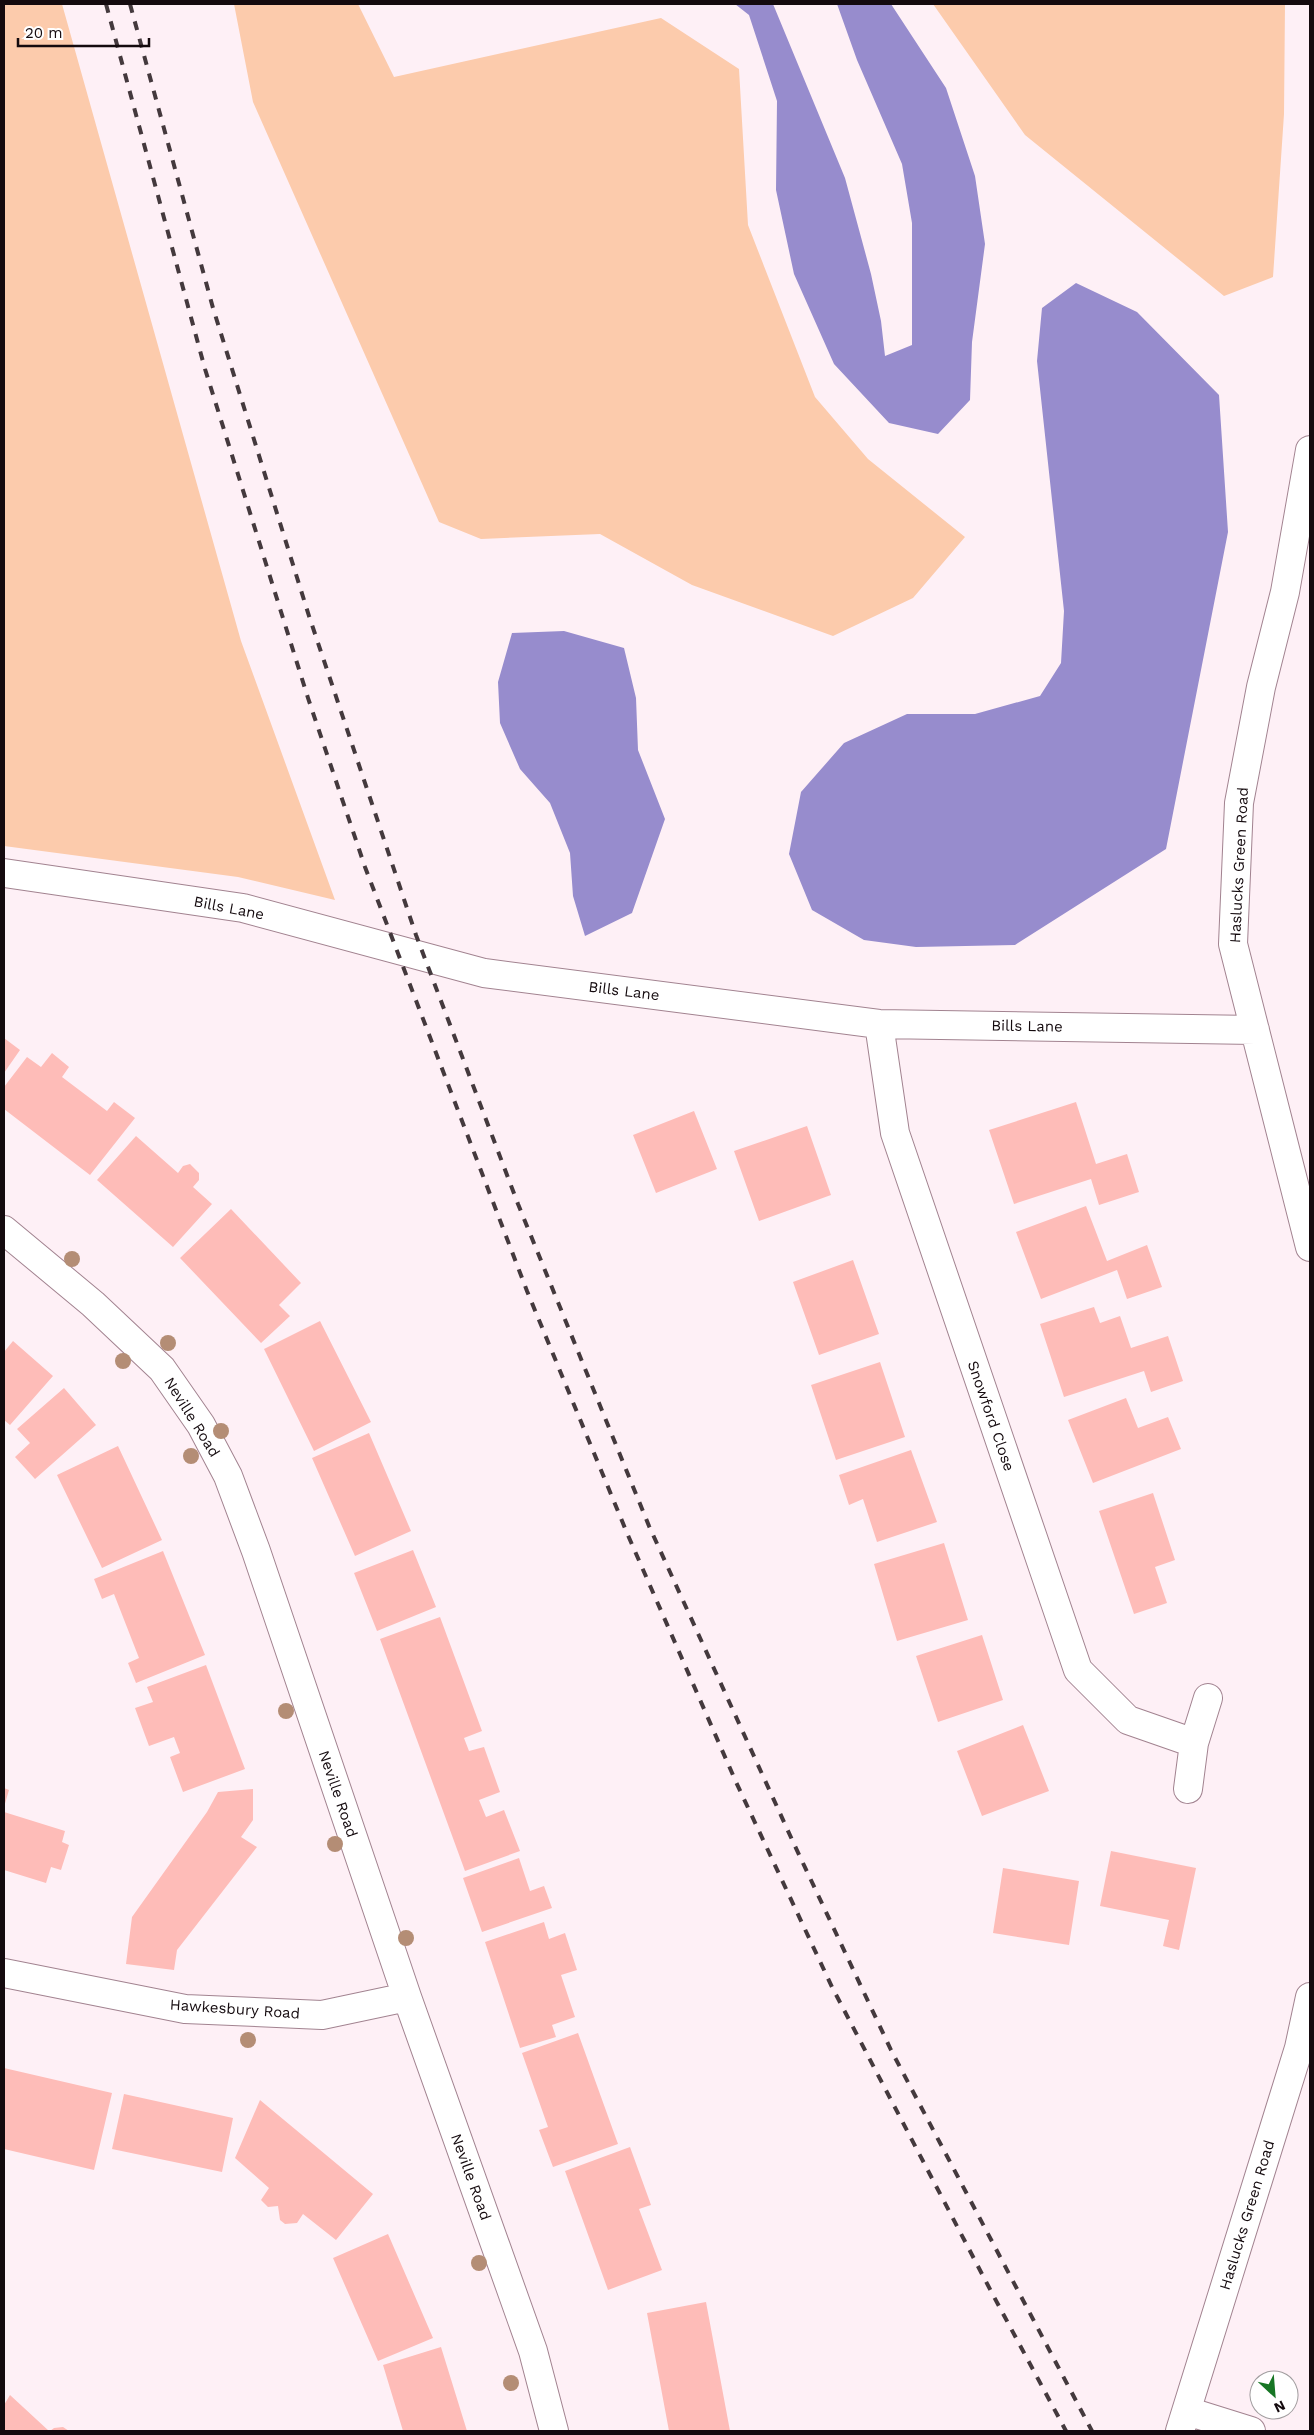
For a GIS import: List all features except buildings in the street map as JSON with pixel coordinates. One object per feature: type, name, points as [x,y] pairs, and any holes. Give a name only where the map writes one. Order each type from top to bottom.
[{"type":"street","name":"Haslucks Green Road","points":[[1310,450],[1285,592],[1261,687],[1239,803],[1233,944],[1310,1247]]},
{"type":"street","name":"Bills Lane","points":[[4,873],[243,908],[484,973],[878,1024],[1255,1030]]},
{"type":"street","name":"Snowford Close","points":[[878,1024],[895,1133],[1078,1670],[1128,1720],[1194,1743]]},
{"type":"street","name":"Neville Road","points":[[4,1230],[93,1304],[162,1369],[201,1425],[228,1476],[256,1550],[406,1997],[533,2351],[554,2431]]},
{"type":"street","points":[[1188,1789],[1194,1743],[1208,1698]]},
{"type":"street","name":"Hawkesbury Road","points":[[4,1973],[185,2009],[322,2015],[406,1997]]},
{"type":"street","name":"Haslucks Green Road","points":[[1183,2421],[1299,2048],[1310,1997]]},
{"type":"street","points":[[1183,2421],[1251,2431]]},
{"type":"shaded area","points":[[4,4],[62,4],[241,641],[335,900],[238,877],[4,846]]},
{"type":"shaded area","points":[[234,4],[358,4],[394,77],[661,18],[739,69],[748,225],[815,397],[868,459],[965,537],[913,598],[833,636],[692,585],[600,534],[481,539],[439,522],[253,102]]},
{"type":"shaded area","points":[[735,4],[773,4],[845,178],[871,274],[881,321],[885,356],[912,345],[912,223],[902,164],[857,60],[837,4],[891,4],[946,88],[975,176],[985,244],[972,342],[970,400],[938,434],[889,423],[834,364],[794,274],[776,190],[777,101],[749,15]]},
{"type":"shaded area","points":[[933,4],[1285,4],[1284,114],[1273,277],[1224,296],[1025,135]]},
{"type":"shaded area","points":[[1076,283],[1137,312],[1219,395],[1228,532],[1166,849],[1015,945],[916,947],[864,940],[812,910],[789,854],[801,792],[844,743],[907,714],[975,714],[1040,696],[1061,663],[1064,611],[1037,361],[1042,308]]},
{"type":"shaded area","points":[[564,631],[624,648],[636,698],[638,750],[665,819],[632,913],[585,936],[573,896],[570,853],[550,803],[520,769],[500,723],[498,682],[512,633]]},
{"type":"railway","points":[[106,4],[205,369],[308,698],[365,867],[527,1291],[627,1533],[736,1782],[832,1987],[1066,2431]]},
{"type":"railway","points":[[130,4],[213,308],[309,616],[416,935],[518,1204],[649,1526],[794,1844],[891,2050],[1092,2431]]}]
